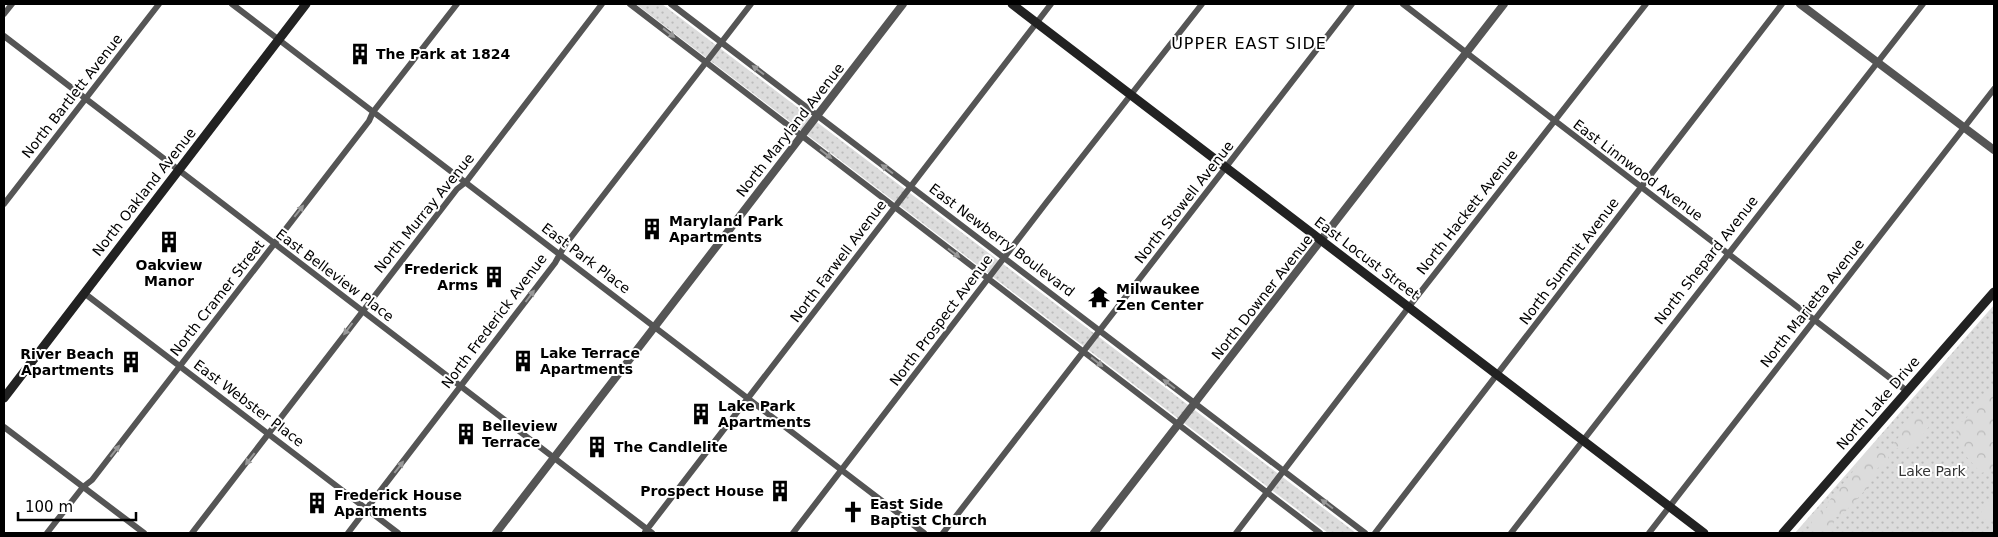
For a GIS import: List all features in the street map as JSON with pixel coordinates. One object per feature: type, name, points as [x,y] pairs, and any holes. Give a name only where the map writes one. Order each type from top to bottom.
[{"type":"main road","name":"North Oakland Avenue","points":[[4,398],[306,4]]},
{"type":"main road","name":"East Locust Street","points":[[1012,4],[1704,533]]},
{"type":"main road","name":"North Lake Drive","points":[[1783,533],[1994,292]]},
{"type":"street","points":[[4,14],[12,4]]},
{"type":"street","name":"North Bartlett Avenue","points":[[4,204],[159,4]]},
{"type":"street","name":"East Park Place","points":[[232,4],[924,533]]},
{"type":"street","name":"North Cramer Street","points":[[48,533],[83,487],[92,480],[369,122],[373,112],[457,4]]},
{"type":"street","name":"North Murray Avenue","points":[[192,533],[456,189],[466,182],[602,4]]},
{"type":"street","points":[[630,4],[1320,533]]},
{"type":"street","name":"East Newberry Boulevard","points":[[671,4],[1365,533]]},
{"type":"street","name":"North Frederick Avenue","points":[[348,533],[751,4]]},
{"type":"street","name":"North Maryland Avenue","points":[[496,533],[903,4]]},
{"type":"street","name":"North Farwell Avenue","points":[[648,532],[748,398],[1051,4]]},
{"type":"street","name":"North Prospect Avenue","points":[[793,533],[988,278],[1202,4]]},
{"type":"street","name":"North Stowell Avenue","points":[[943,533],[1352,4]]},
{"type":"street","name":"East Linnwood Avenue","points":[[1402,4],[1907,391]]},
{"type":"street","name":"North Downer Avenue","points":[[1094,533],[1504,4]]},
{"type":"street","name":"North Hackett Avenue","points":[[1236,533],[1408,307],[1646,4]]},
{"type":"street","name":"North Summit Avenue","points":[[1375,533],[1498,376],[1782,4]]},
{"type":"street","points":[[1800,4],[1994,150]]},
{"type":"street","name":"North Shepard Avenue","points":[[1511,533],[1922,4]]},
{"type":"street","name":"East Belleview Place","points":[[4,36],[461,386],[648,532]]},
{"type":"street","name":"North Marietta Avenue","points":[[1650,533],[1994,89]]},
{"type":"street","name":"East Webster Place","points":[[84,293],[398,533]]},
{"type":"street","points":[[4,427],[144,533]]},
{"type":"green space","points":[[636,4],[662,4],[1356,533],[1328,533]]},
{"type":"green space","name":"Lake Park","points":[[1994,305],[1994,533],[1795,533]]},
{"type":"green space","points":[[1994,388],[1994,470],[1981,473],[1964,454],[1955,427],[1965,420],[1979,400]]},
{"type":"green space","points":[[1915,411],[1929,423],[1929,426],[1909,448],[1901,450],[1894,447],[1894,443],[1901,434],[1901,426]]},
{"type":"green space","points":[[1872,448],[1883,449],[1889,453],[1887,465],[1880,466],[1875,471],[1870,485],[1841,516],[1836,517],[1831,530],[1817,531],[1811,526],[1812,521],[1822,509],[1827,508],[1828,502]]},
{"type":"green space","points":[[1994,492],[1994,517],[1990,523],[1979,516]]},
{"type":"place","name":"The Park at 1824","points":[[360,54]]},
{"type":"place","name":"Maryland Park Apartments","points":[[652,229]]},
{"type":"place","name":"Oakview Manor","points":[[169,242]]},
{"type":"place","name":"Frederick Arms","points":[[494,277]]},
{"type":"place","name":"Milwaukee Zen Center","points":[[1099,297]]},
{"type":"place","name":"Lake Terrace Apartments","points":[[523,361]]},
{"type":"place","name":"River Beach Apartments","points":[[131,362]]},
{"type":"place","name":"Lake Park Apartments","points":[[701,414]]},
{"type":"place","name":"Belleview Terrace","points":[[466,434]]},
{"type":"place","name":"The Candlelite","points":[[597,447]]},
{"type":"place","name":"Prospect House","points":[[780,491]]},
{"type":"place","name":"Frederick House Apartments","points":[[317,503]]},
{"type":"place","name":"East Side Baptist Church","points":[[853,512]]},
{"type":"district","name":"UPPER EAST SIDE","points":[[1249,43]]}]
